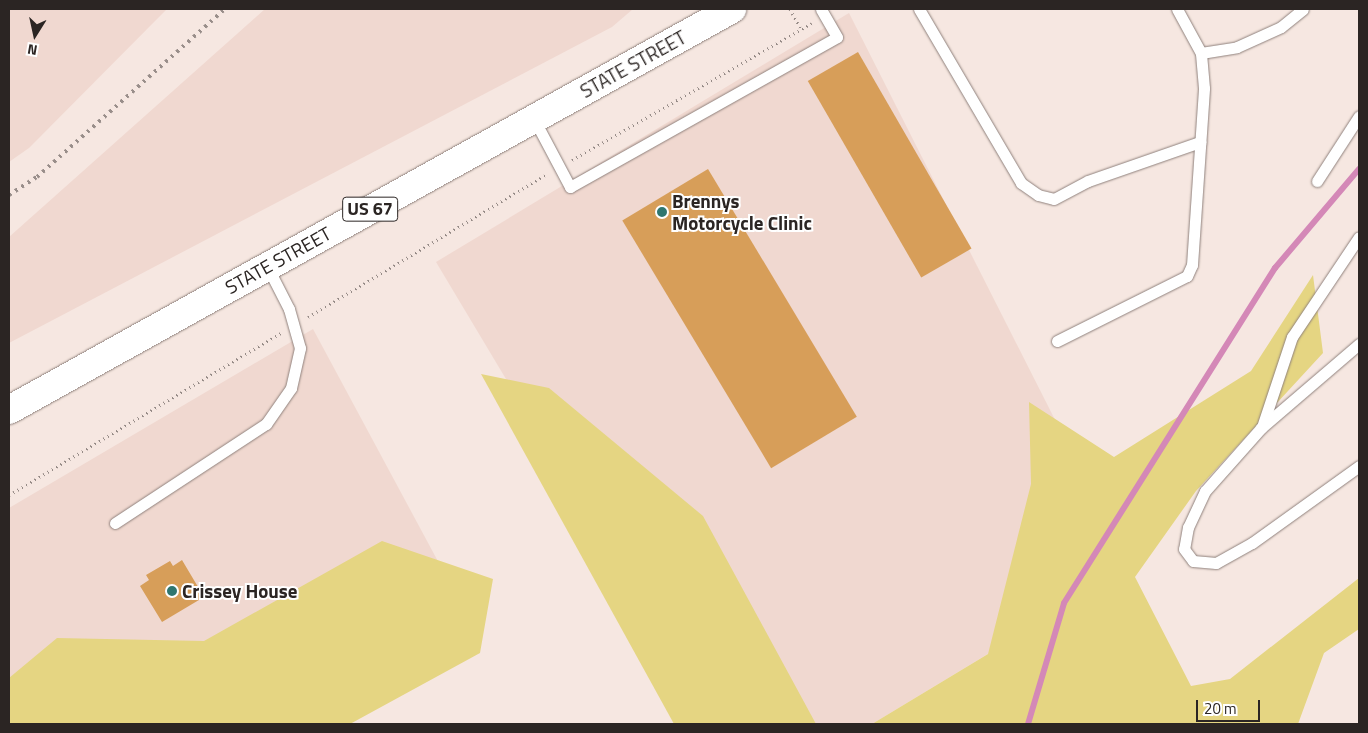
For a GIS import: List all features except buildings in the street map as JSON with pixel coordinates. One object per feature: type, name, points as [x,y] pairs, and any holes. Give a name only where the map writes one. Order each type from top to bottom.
[{"type":"main road","name":"STATE STREET","points":[[9,410],[732,9]]},
{"type":"lane","points":[[534,119],[558,168],[570,187],[837,37],[821,9]]},
{"type":"lane","points":[[919,9],[1021,184],[1038,195],[1054,198],[1088,181],[1200,142]]},
{"type":"lane","points":[[1057,341],[1187,276],[1192,265],[1200,142],[1201,53],[1177,9]]},
{"type":"lane","points":[[1201,53],[1237,48],[1281,27],[1303,9]]},
{"type":"lane","points":[[1317,180],[1359,116]]},
{"type":"lane","points":[[1261,428],[1292,337],[1359,237]]},
{"type":"lane","points":[[115,523],[266,424],[291,388],[300,348],[293,325],[267,266]]},
{"type":"lane","points":[[1359,344],[1261,428],[1205,491],[1188,527],[1184,549],[1193,561],[1216,562],[1252,543],[1359,466]]},
{"type":"path","points":[[9,495],[558,168],[800,29],[790,9]]},
{"type":"shaded area","points":[[9,9],[167,9],[29,148],[9,162]]},
{"type":"shaded area","points":[[265,9],[633,9],[612,27],[9,343],[9,237]]},
{"type":"shaded area","points":[[849,13],[1130,568],[872,724],[764,724],[623,575],[436,262]]},
{"type":"shaded area","points":[[1313,275],[1323,353],[1196,491],[1135,577],[1191,686],[1230,679],[1359,578],[1359,629],[1324,653],[1298,724],[872,724],[988,654],[1031,484],[1029,402],[1114,457],[1251,371]]},
{"type":"shaded area","points":[[313,329],[469,619],[9,724],[9,508]]},
{"type":"shaded area","points":[[481,374],[549,388],[703,516],[816,724],[674,724]]},
{"type":"shaded area","points":[[382,541],[493,579],[480,653],[350,724],[9,724],[9,678],[57,638],[204,641]]},
{"type":"waterway","points":[[1028,724],[1064,603],[1275,268],[1359,169]]},
{"type":"railway","points":[[9,195],[37,177],[225,9]]},
{"type":"place","name":"Brennys Motorcycle Clinic","points":[[662,212]]},
{"type":"place","name":"Crissey House","points":[[172,591]]}]
